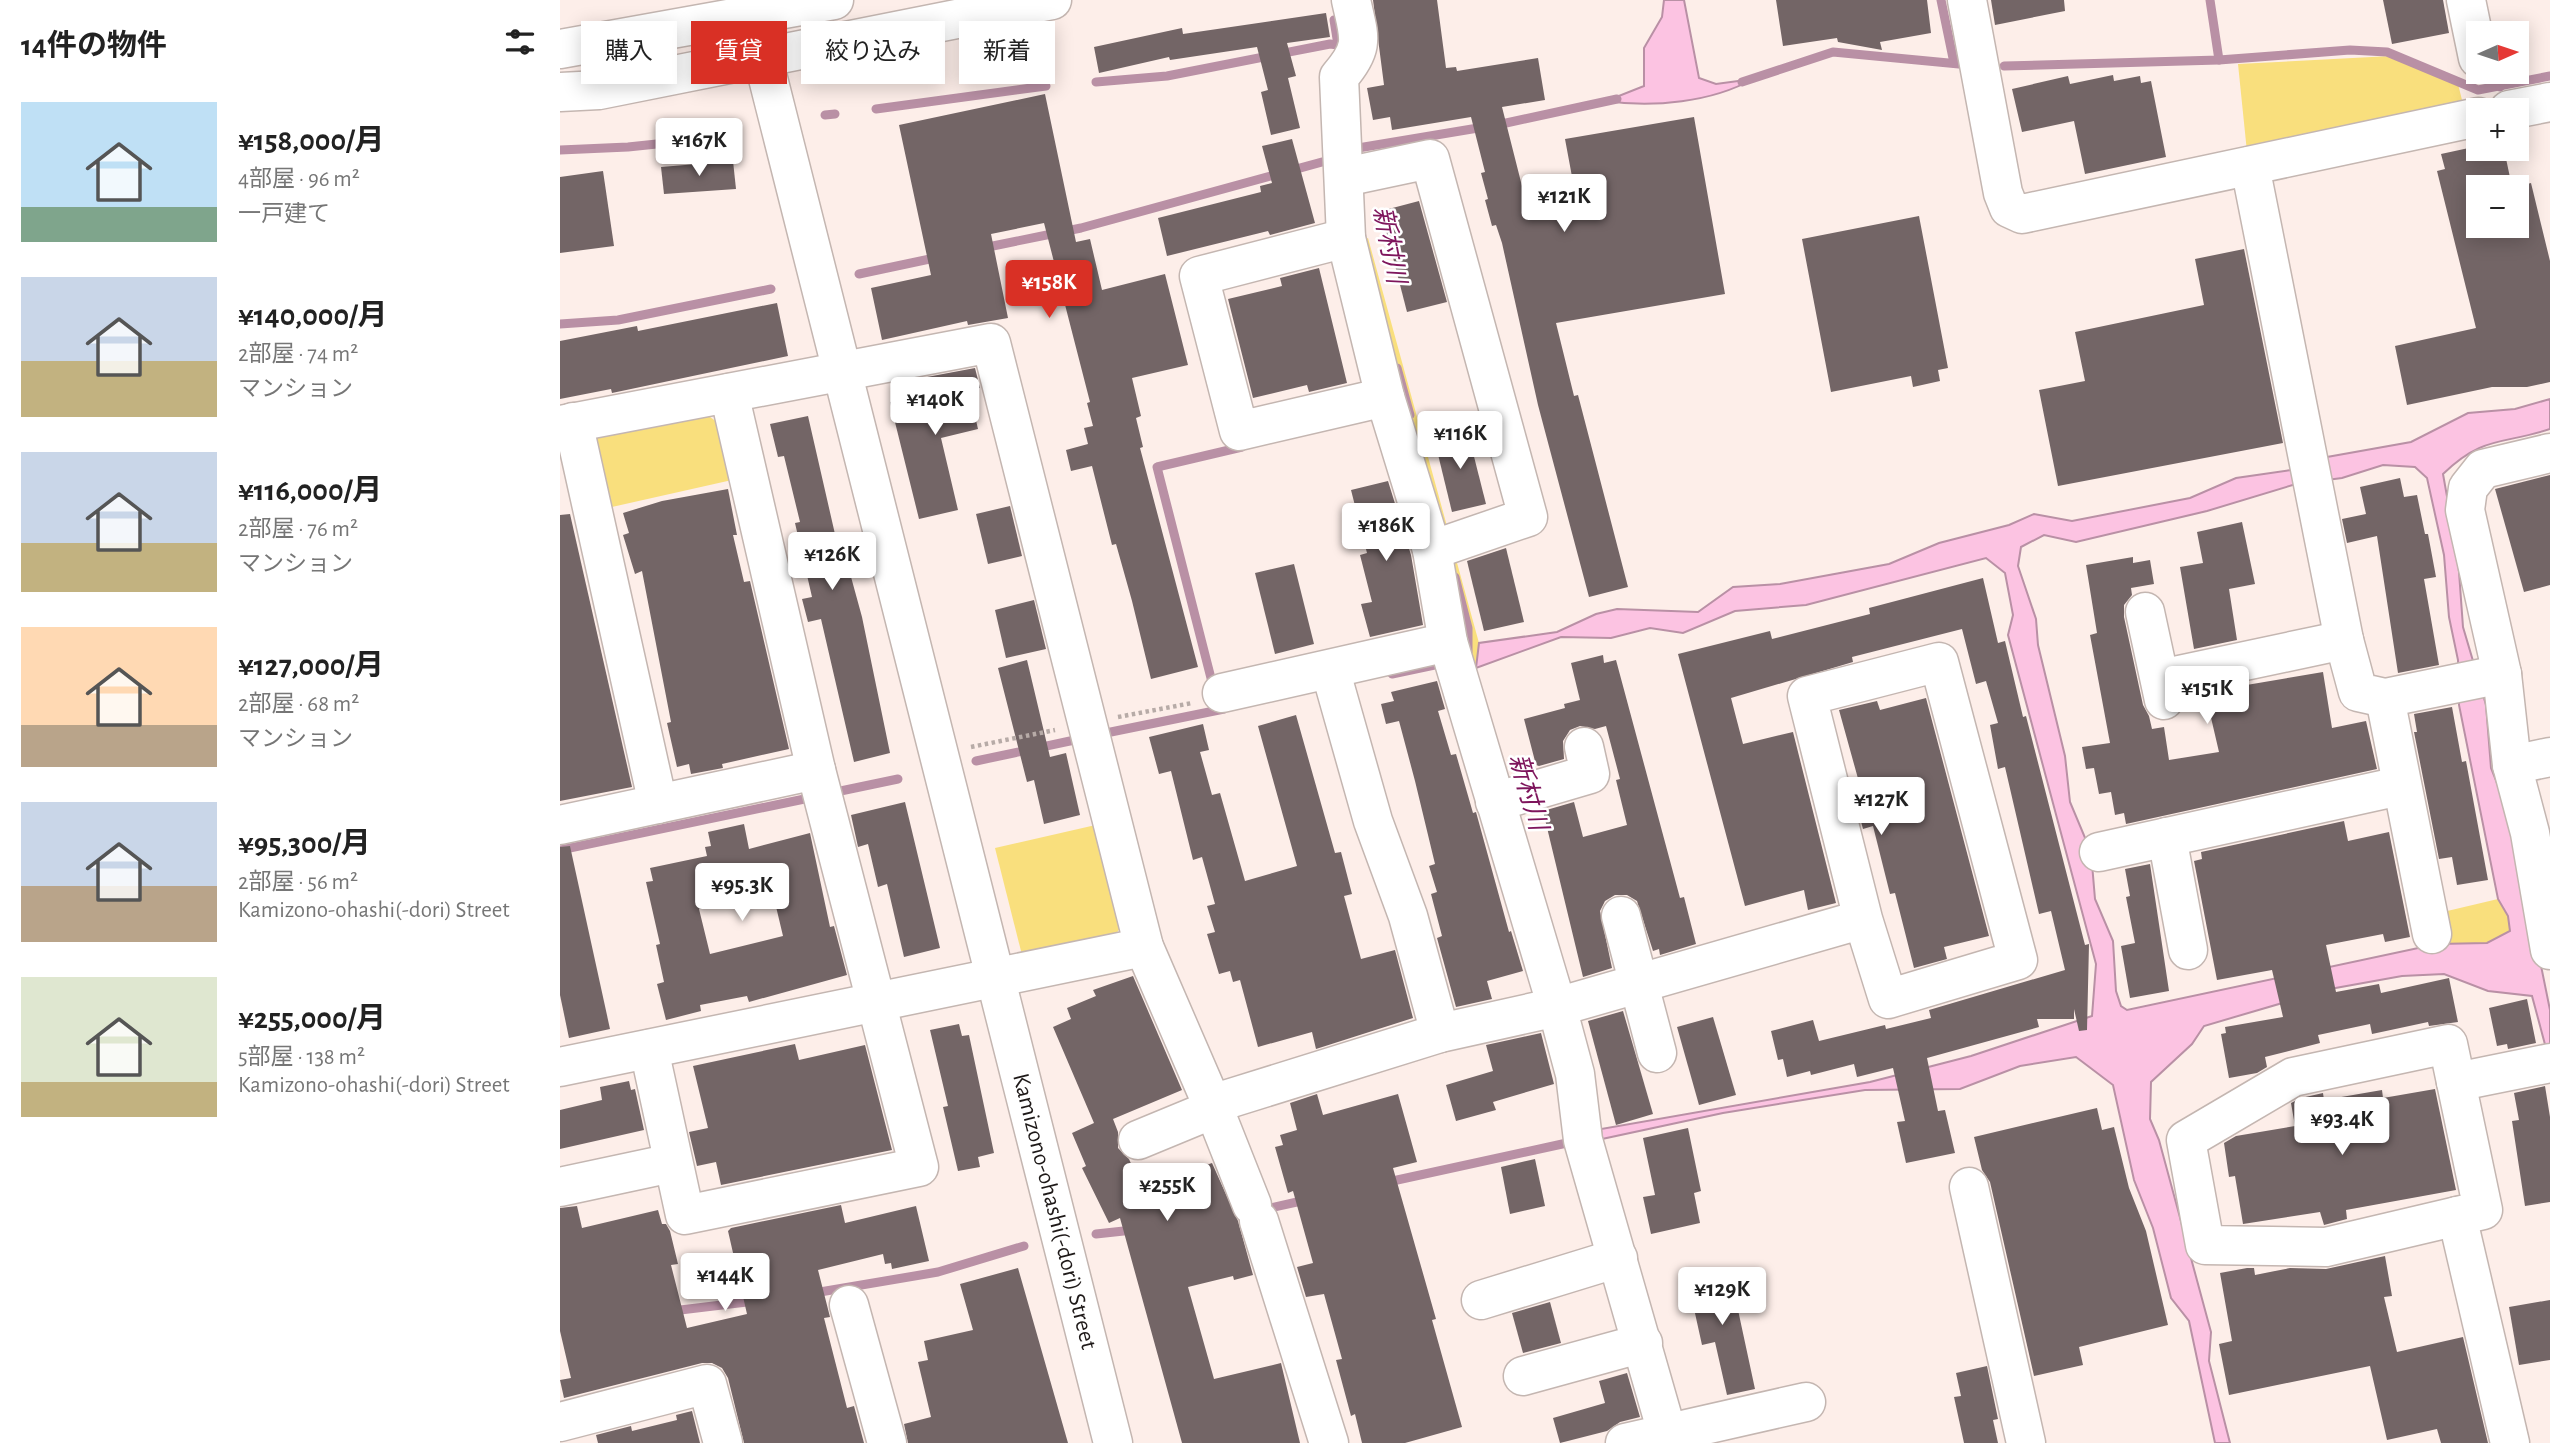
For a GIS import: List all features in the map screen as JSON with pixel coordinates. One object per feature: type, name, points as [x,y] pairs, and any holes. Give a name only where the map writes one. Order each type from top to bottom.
[{"type":"main road","points":[[560,49],[834,0]]},
{"type":"main road","points":[[787,54],[1052,0]]},
{"type":"main road","points":[[1351,0],[1359,38],[1348,67],[1351,166],[1346,238],[1385,397],[1444,546],[1452,655],[1508,798],[1568,1003],[1583,1140],[1643,1343],[1674,1433]]},
{"type":"main road","points":[[1967,0],[2003,193],[2009,208],[2022,214],[2250,166],[2486,92],[2550,102]]},
{"type":"main road","points":[[2466,0],[2486,92]]},
{"type":"main road","name":"Kamizono-ohashi(-dori) Street","points":[[752,15],[753,21]]},
{"type":"main road","points":[[560,92],[599,90],[691,72]]},
{"type":"main road","name":"Kamizono-ohashi(-dori) Street","points":[[768,84],[1113,1443]]},
{"type":"main road","points":[[1351,166],[1430,159],[1528,517],[1444,546]]},
{"type":"main road","points":[[2250,166],[2344,640],[2358,692],[2385,698],[2479,679]]},
{"type":"main road","points":[[1346,238],[1199,276],[1239,431],[1385,397]]},
{"type":"main road","points":[[658,804],[567,424],[991,343],[1144,947],[1212,1104],[1255,1213],[1329,1443]]},
{"type":"main road","points":[[649,1049],[685,1215],[919,1167],[820,785],[729,393]]},
{"type":"main road","points":[[2548,935],[2530,833],[2512,765],[2479,679],[2465,510],[2468,488],[2483,469],[2550,453]]},
{"type":"main road","points":[[2146,612],[2162,689],[2344,640]]},
{"type":"main road","points":[[1222,693],[1452,655]]},
{"type":"main road","points":[[1939,662],[2018,960],[1888,999],[1863,919],[1807,696],[1939,662]]},
{"type":"main road","points":[[1336,687],[1373,821],[1408,916],[1440,1033]]},
{"type":"main road","points":[[2385,698],[2400,786],[2432,934]]},
{"type":"main road","points":[[1508,798],[1590,774],[1584,747]]},
{"type":"main road","points":[[2512,765],[2550,757]]},
{"type":"main road","points":[[560,825],[658,804],[820,785]]},
{"type":"main road","points":[[2099,852],[2400,786]]},
{"type":"main road","points":[[2167,837],[2188,950]]},
{"type":"main road","points":[[1621,916],[1657,1054]]},
{"type":"main road","points":[[1138,1140],[1201,1114],[1212,1104],[1440,1033],[1568,1003],[1863,919]]},
{"type":"main road","points":[[560,1067],[878,1004],[1144,947]]},
{"type":"main road","points":[[2448,1044],[2483,1210],[2457,1216],[2326,1247],[2205,1245],[2186,1140],[2292,1077],[2448,1044]]},
{"type":"main road","points":[[2456,1082],[2547,1064]]},
{"type":"main road","points":[[560,1187],[672,1163]]},
{"type":"main road","points":[[1969,1187],[2026,1443]]},
{"type":"main road","points":[[2457,1216],[2510,1443]]},
{"type":"main road","points":[[1481,1300],[1618,1258]]},
{"type":"main road","points":[[849,1305],[887,1443]]},
{"type":"main road","points":[[1522,1376],[1643,1343]]},
{"type":"main road","points":[[560,1422],[707,1384],[723,1443]]},
{"type":"main road","points":[[1625,1443],[1806,1402]]},
{"type":"shaded area","points":[[1664,0],[1684,0],[1699,78],[1716,84],[1753,79],[1719,93],[1682,101],[1643,104],[1606,101],[1644,86],[1644,48],[1662,17]]},
{"type":"shaded area","points":[[2391,56],[2458,84],[2463,104],[2247,152],[2238,64]]},
{"type":"shaded area","points":[[1368,238],[1479,643],[1476,668],[1594,1069],[1602,1139],[1676,1443],[1356,244]]},
{"type":"shaded area","points":[[2550,399],[2550,429],[2482,447],[2443,474],[2458,558],[2463,627],[2486,705],[2491,768],[2511,818],[2550,1010],[2550,1063],[2532,996],[2488,991],[2444,974],[2402,976],[2330,989],[2204,1026],[2192,1044],[2151,1082],[2150,1119],[2159,1140],[2211,1332],[2209,1361],[2230,1443],[2215,1443],[2189,1321],[2171,1298],[2153,1228],[2134,1180],[2113,1085],[2076,1057],[2020,1066],[1960,1089],[1865,1090],[1723,1113],[1602,1139],[1601,1129],[1870,1082],[1971,1056],[2092,1016],[2096,964],[2008,635],[2013,615],[2005,573],[1986,558],[1806,605],[1735,611],[1683,633],[1650,628],[1611,638],[1561,637],[1476,668],[1479,643],[1557,632],[1596,614],[1617,609],[1698,612],[1733,587],[1780,584],[1889,564],[1939,543],[2009,525],[2034,514],[2072,521],[2190,498],[2236,478],[2291,470],[2327,457],[2411,442],[2468,413],[2515,409]],"holes":[[[2383,465],[2415,467],[2427,478],[2444,555],[2449,617],[2458,660],[2459,705],[2498,899],[2508,916],[2510,931],[2487,943],[2437,944],[2127,1010],[2121,1006],[2116,991],[2113,941],[2095,899],[2091,852],[2070,802],[2065,756],[2038,645],[2036,619],[2018,566],[2021,547],[2044,535],[2076,542],[2207,511],[2296,484],[2342,478]]]},
{"type":"shaded area","points":[[703,412],[717,422],[732,480],[603,509],[595,432]]},
{"type":"shaded area","points":[[1100,824],[1124,923],[1115,935],[1022,955],[995,848]]},
{"type":"shaded area","points":[[2498,899],[2508,916],[2511,931],[2487,943],[2437,944],[2443,912]]},
{"type":"building","points":[[1373,0],[1437,0],[1446,68],[1456,67],[1457,71],[1538,58],[1545,100],[1502,107],[1523,190],[1573,182],[1565,139],[1694,117],[1725,294],[1556,323],[1574,396],[1578,395],[1628,587],[1589,597],[1538,405],[1502,243],[1496,225],[1492,226],[1485,200],[1488,199],[1481,173],[1485,172],[1471,117],[1392,130],[1390,117],[1373,120],[1367,88],[1384,85]]},
{"type":"building","points":[[1776,0],[1927,0],[1931,33],[1880,42],[1882,50],[1838,42],[1837,38],[1783,46]]},
{"type":"building","points":[[1991,0],[2064,0],[2065,11],[1995,25]]},
{"type":"building","points":[[2383,0],[2443,0],[2449,33],[2392,44]]},
{"type":"building","points":[[1326,13],[1330,37],[1287,43],[1296,76],[1288,78],[1300,128],[1271,135],[1261,92],[1268,90],[1257,47],[1170,60],[1169,57],[1099,73],[1094,47],[1182,28],[1183,34]]},
{"type":"building","points":[[2113,75],[2114,81],[2140,76],[2141,83],[2151,81],[2166,157],[2085,174],[2074,121],[2022,132],[2012,89],[2068,76],[2070,84]]},
{"type":"building","points":[[1045,94],[1076,242],[1090,239],[1102,290],[1165,274],[1188,365],[1132,378],[1141,416],[1136,418],[1143,447],[1140,448],[1198,667],[1151,679],[1132,601],[1116,544],[1112,545],[1092,466],[1071,471],[1066,450],[1088,444],[1084,428],[1093,426],[1087,403],[1090,402],[1044,223],[991,234],[1008,318],[968,325],[967,321],[882,340],[871,288],[931,275],[899,125]]},
{"type":"building","points":[[1292,139],[1315,223],[1270,235],[1268,231],[1167,256],[1158,218],[1261,192],[1260,186],[1272,183],[1262,146]]},
{"type":"building","points":[[2466,149],[2466,161],[2507,161],[2509,175],[2466,175],[2466,238],[2529,238],[2531,183],[2550,261],[2550,382],[2527,387],[2492,387],[2407,405],[2395,346],[2476,328],[2437,171],[2445,169],[2441,154]]},
{"type":"building","points":[[733,161],[736,189],[664,194],[661,167]]},
{"type":"building","points":[[603,171],[614,246],[560,253],[560,177]]},
{"type":"building","points":[[1419,201],[1447,302],[1407,312],[1381,211]]},
{"type":"building","points":[[1919,216],[1948,368],[1938,370],[1940,381],[1913,387],[1911,376],[1831,392],[1802,239]]},
{"type":"building","points":[[2244,249],[2283,443],[2058,486],[2039,390],[2085,381],[2075,332],[2204,305],[2195,259]]},
{"type":"building","points":[[1319,268],[1347,383],[1309,392],[1307,385],[1253,398],[1228,299],[1282,286],[1280,278]]},
{"type":"building","points":[[777,303],[788,356],[612,393],[611,389],[560,399],[560,341],[637,326],[638,331]]},
{"type":"building","points":[[975,368],[980,388],[969,390],[978,429],[941,438],[958,510],[919,519],[890,402],[930,392],[927,377]]},
{"type":"building","points":[[808,416],[840,556],[845,555],[862,617],[890,753],[854,762],[821,619],[808,622],[802,599],[812,597],[795,523],[800,522],[784,456],[778,457],[770,424]]},
{"type":"building","points":[[1467,429],[1486,504],[1452,512],[1434,438]]},
{"type":"building","points":[[2550,475],[2550,585],[2524,592],[2495,489]]},
{"type":"building","points":[[2400,478],[2404,497],[2417,495],[2425,534],[2428,534],[2436,577],[2424,579],[2439,665],[2398,673],[2377,536],[2347,543],[2342,519],[2366,514],[2360,487]]},
{"type":"building","points":[[1388,481],[1411,555],[1423,625],[1370,637],[1361,604],[1372,602],[1360,555],[1367,553],[1351,490]]},
{"type":"building","points":[[728,489],[737,535],[733,535],[744,582],[750,581],[789,749],[691,774],[689,764],[677,767],[667,723],[671,722],[642,571],[635,574],[623,535],[629,533],[623,513],[662,501]]},
{"type":"building","points":[[1010,506],[1022,556],[988,564],[976,514]]},
{"type":"building","points":[[570,514],[632,787],[560,801],[560,515]]},
{"type":"building","points":[[2242,522],[2255,584],[2229,589],[2237,640],[2194,649],[2180,567],[2203,563],[2197,532]]},
{"type":"building","points":[[1506,548],[1524,622],[1484,631],[1467,561]]},
{"type":"building","points":[[2133,557],[2133,563],[2150,560],[2154,584],[2131,588],[2132,595],[2124,605],[2124,617],[2143,705],[2152,729],[2164,727],[2169,760],[2219,752],[2205,692],[2323,672],[2332,728],[2366,721],[2377,769],[2126,824],[2124,813],[2115,815],[2111,792],[2099,794],[2094,768],[2086,769],[2082,747],[2110,743],[2090,635],[2097,633],[2086,565]]},
{"type":"building","points":[[1294,564],[1314,644],[1275,654],[1255,573]]},
{"type":"building","points":[[1983,578],[1998,643],[2005,641],[2023,717],[2026,716],[2085,945],[2089,944],[2087,1030],[2079,1031],[2074,1009],[2074,1019],[2037,1019],[2039,1027],[1927,1058],[1938,1111],[1945,1110],[1955,1153],[1906,1163],[1897,1122],[1905,1121],[1893,1068],[1857,1077],[1854,1064],[1811,1075],[1810,1071],[1787,1077],[1783,1059],[1778,1060],[1771,1031],[1813,1020],[1819,1041],[1885,1025],[1886,1029],[1931,1018],[1929,1010],[2065,970],[2051,911],[2039,914],[2005,767],[1998,769],[1990,725],[1998,723],[1986,681],[1976,684],[1962,629],[1852,657],[1853,662],[1731,698],[1743,744],[1793,732],[1836,903],[1808,910],[1804,890],[1745,906],[1678,654],[1770,631],[1772,639],[1870,614],[1869,608]]},
{"type":"building","points":[[1034,600],[1046,649],[1006,658],[995,610]]},
{"type":"building","points":[[1603,655],[1604,663],[1616,660],[1680,898],[1684,897],[1696,944],[1660,955],[1659,949],[1653,951],[1637,901],[1627,895],[1615,895],[1605,901],[1600,911],[1612,968],[1583,977],[1543,811],[1574,802],[1583,837],[1627,825],[1616,780],[1620,779],[1606,726],[1595,729],[1580,726],[1570,730],[1563,741],[1564,759],[1539,766],[1536,765],[1524,719],[1565,708],[1564,704],[1580,700],[1571,663]]},
{"type":"building","points":[[1027,660],[1050,757],[1066,753],[1080,815],[1044,824],[1034,780],[1027,782],[998,668]]},
{"type":"building","points":[[1437,681],[1445,709],[1438,711],[1451,755],[1456,754],[1473,813],[1476,812],[1509,932],[1511,931],[1523,971],[1487,981],[1492,999],[1456,1007],[1437,938],[1442,936],[1431,894],[1437,892],[1429,866],[1435,864],[1415,781],[1399,721],[1386,724],[1381,704],[1394,701],[1391,692]]},
{"type":"building","points":[[1926,698],[1989,936],[1944,947],[1947,959],[1914,968],[1895,893],[1890,894],[1873,826],[1863,829],[1854,795],[1862,793],[1839,710],[1877,701],[1880,710]]},
{"type":"building","points":[[2452,707],[2462,762],[2466,761],[2488,880],[2457,885],[2452,857],[2439,859],[2414,732],[2417,732],[2414,714]]},
{"type":"building","points":[[1296,715],[1335,853],[1341,852],[1352,894],[1344,896],[1361,959],[1395,950],[1413,1018],[1316,1049],[1312,1032],[1258,1047],[1240,980],[1233,982],[1230,971],[1219,974],[1207,934],[1215,932],[1207,906],[1215,904],[1202,857],[1193,860],[1171,771],[1159,774],[1149,737],[1203,724],[1209,750],[1200,752],[1212,795],[1220,793],[1245,881],[1297,866],[1258,726]]},
{"type":"building","points":[[905,802],[940,948],[904,957],[887,884],[878,887],[868,844],[858,847],[851,815]]},
{"type":"building","points":[[2344,821],[2348,841],[2389,832],[2410,937],[2385,942],[2383,934],[2326,945],[2336,992],[2379,984],[2381,993],[2449,978],[2458,1022],[2429,1026],[2428,1022],[2372,1034],[2370,1024],[2318,1035],[2320,1043],[2265,1057],[2267,1067],[2257,1073],[2229,1078],[2221,1034],[2226,1033],[2225,1027],[2283,1017],[2272,970],[2217,980],[2194,861],[2202,859],[2201,852]]},
{"type":"building","points":[[744,824],[749,849],[810,833],[830,927],[834,926],[847,975],[749,1002],[747,996],[700,1005],[701,1011],[666,1020],[657,984],[664,982],[656,945],[660,944],[646,882],[653,881],[650,868],[707,856],[705,847],[711,846],[708,832]],"holes":[[[773,894],[783,936],[710,954],[699,909]]]},
{"type":"building","points":[[570,846],[610,1029],[569,1038],[560,995],[560,847]]},
{"type":"building","points":[[2150,864],[2169,991],[2130,998],[2121,946],[2135,943],[2126,897],[2130,896],[2125,869]]},
{"type":"building","points":[[1133,976],[1182,1090],[1113,1119],[1118,1132],[1118,1148],[1129,1159],[1136,1175],[1145,1171],[1151,1185],[1212,1163],[1238,1221],[1253,1275],[1234,1280],[1233,1276],[1188,1287],[1214,1379],[1281,1363],[1300,1443],[1182,1443],[1120,1218],[1109,1223],[1082,1168],[1086,1166],[1072,1133],[1094,1123],[1053,1027],[1071,1019],[1067,1008],[1096,996],[1093,990]]},
{"type":"building","points":[[2527,999],[2536,1043],[2508,1049],[2507,1044],[2497,1046],[2489,1008]]},
{"type":"building","points":[[1623,1011],[1653,1114],[1616,1125],[1588,1021]]},
{"type":"building","points":[[1713,1017],[1736,1095],[1699,1105],[1677,1027]]},
{"type":"building","points":[[959,1024],[962,1036],[969,1035],[994,1153],[978,1157],[980,1167],[958,1171],[943,1107],[948,1106],[930,1030]]},
{"type":"building","points":[[1541,1033],[1554,1084],[1493,1102],[1496,1110],[1456,1121],[1446,1085],[1493,1071],[1486,1045]]},
{"type":"building","points":[[795,1044],[799,1060],[865,1045],[892,1150],[721,1185],[716,1162],[697,1166],[689,1132],[708,1128],[693,1066]]},
{"type":"building","points":[[629,1081],[631,1090],[635,1089],[644,1130],[560,1149],[560,1110],[602,1100],[600,1087]]},
{"type":"building","points":[[2545,1086],[2550,1117],[2550,1202],[2525,1206],[2512,1121],[2519,1120],[2514,1093]]},
{"type":"building","points":[[2435,1089],[2456,1190],[2346,1210],[2347,1219],[2324,1225],[2320,1212],[2243,1224],[2235,1176],[2229,1177],[2224,1143],[2236,1136],[2295,1126],[2291,1103],[2301,1098],[2323,1093],[2324,1100],[2382,1090],[2383,1098]]},
{"type":"building","points":[[1317,1094],[1323,1115],[1398,1094],[1417,1162],[1393,1168],[1436,1319],[1432,1320],[1462,1427],[1405,1443],[1362,1443],[1355,1414],[1351,1416],[1336,1360],[1342,1359],[1324,1294],[1306,1297],[1297,1267],[1313,1263],[1293,1191],[1288,1193],[1275,1147],[1283,1145],[1280,1135],[1297,1130],[1290,1103]]},
{"type":"building","points":[[2097,1108],[2102,1130],[2114,1127],[2129,1188],[2146,1231],[2168,1325],[2079,1347],[2083,1365],[2034,1376],[1990,1182],[1982,1170],[1974,1137]]},
{"type":"building","points":[[1688,1128],[1701,1191],[1694,1193],[1700,1223],[1651,1234],[1643,1197],[1655,1195],[1643,1138]]},
{"type":"building","points":[[1535,1159],[1545,1206],[1510,1214],[1501,1167]]},
{"type":"building","points":[[841,1205],[845,1223],[916,1206],[929,1261],[892,1269],[891,1263],[885,1264],[883,1254],[818,1270],[830,1317],[824,1318],[847,1408],[854,1406],[864,1443],[744,1443],[728,1378],[722,1368],[712,1363],[702,1363],[564,1398],[560,1380],[571,1378],[560,1331],[560,1208],[577,1206],[582,1228],[658,1210],[662,1224],[666,1224],[670,1231],[678,1264],[671,1265],[687,1328],[747,1314],[728,1231],[731,1228]]},
{"type":"building","points":[[2385,1256],[2392,1296],[2384,1297],[2397,1352],[2463,1337],[2488,1443],[2441,1443],[2437,1429],[2387,1440],[2370,1366],[2229,1395],[2219,1344],[2232,1341],[2220,1273],[2247,1268],[2254,1268],[2255,1275],[2290,1268],[2326,1269]]},
{"type":"building","points":[[1018,1268],[1068,1443],[908,1443],[904,1424],[931,1417],[918,1362],[928,1360],[924,1341],[973,1330],[960,1284]]},
{"type":"building","points":[[1729,1268],[1755,1389],[1727,1395],[1715,1342],[1702,1345],[1687,1277]]},
{"type":"building","points":[[2550,1300],[2550,1360],[2519,1365],[2509,1307]]},
{"type":"building","points":[[1550,1302],[1561,1343],[1523,1353],[1512,1313]]},
{"type":"building","points":[[1987,1366],[1998,1419],[1993,1420],[1998,1443],[1964,1443],[1954,1397],[1961,1396],[1956,1373]]},
{"type":"building","points":[[1627,1373],[1640,1417],[1620,1422],[1607,1431],[1560,1443],[1553,1418],[1605,1403],[1599,1381]]},
{"type":"building","points":[[692,1411],[700,1443],[598,1443],[596,1435],[631,1426],[632,1431],[677,1420],[676,1415]]},
{"type":"waterway","points":[[1941,0],[1954,63]]},
{"type":"waterway","points":[[2210,0],[2219,60]]},
{"type":"waterway","points":[[1334,20],[1338,45]]},
{"type":"waterway","points":[[1096,82],[1167,76],[1330,44],[1338,45],[1343,53]]},
{"type":"waterway","points":[[2004,66],[2219,60],[2350,50],[2387,52],[2478,90],[2550,76]]},
{"type":"waterway","points":[[1742,82],[1833,52],[1959,64]]},
{"type":"waterway","points":[[876,109],[1046,86]]},
{"type":"waterway","points":[[1497,125],[1617,99]]},
{"type":"waterway","points":[[825,115],[835,114]]},
{"type":"waterway","points":[[1357,143],[1358,148],[1484,127]]},
{"type":"waterway","points":[[560,150],[628,147],[714,138]]},
{"type":"waterway","points":[[983,248],[1081,228],[1333,159]]},
{"type":"waterway","points":[[859,274],[939,257]]},
{"type":"waterway","points":[[560,324],[618,320],[771,289]]},
{"type":"waterway","name":"新村川","points":[[1397,368],[1410,415]]},
{"type":"waterway","points":[[1213,686],[1157,467],[1242,447]]},
{"type":"waterway","name":"新村川","points":[[1455,577],[1468,628],[1468,652]]},
{"type":"waterway","points":[[1392,674],[1444,663]]},
{"type":"waterway","points":[[1101,734],[1224,709]]},
{"type":"waterway","points":[[976,761],[1084,738]]},
{"type":"waterway","points":[[831,793],[898,779]]},
{"type":"waterway","points":[[560,850],[814,797]]},
{"type":"waterway","points":[[1388,1182],[1576,1141]]},
{"type":"waterway","points":[[1261,1210],[1306,1200]]},
{"type":"waterway","points":[[1096,1234],[1133,1230]]},
{"type":"waterway","points":[[814,1293],[938,1272],[1024,1246]]},
{"type":"waterway","points":[[672,1311],[755,1301]]}]
